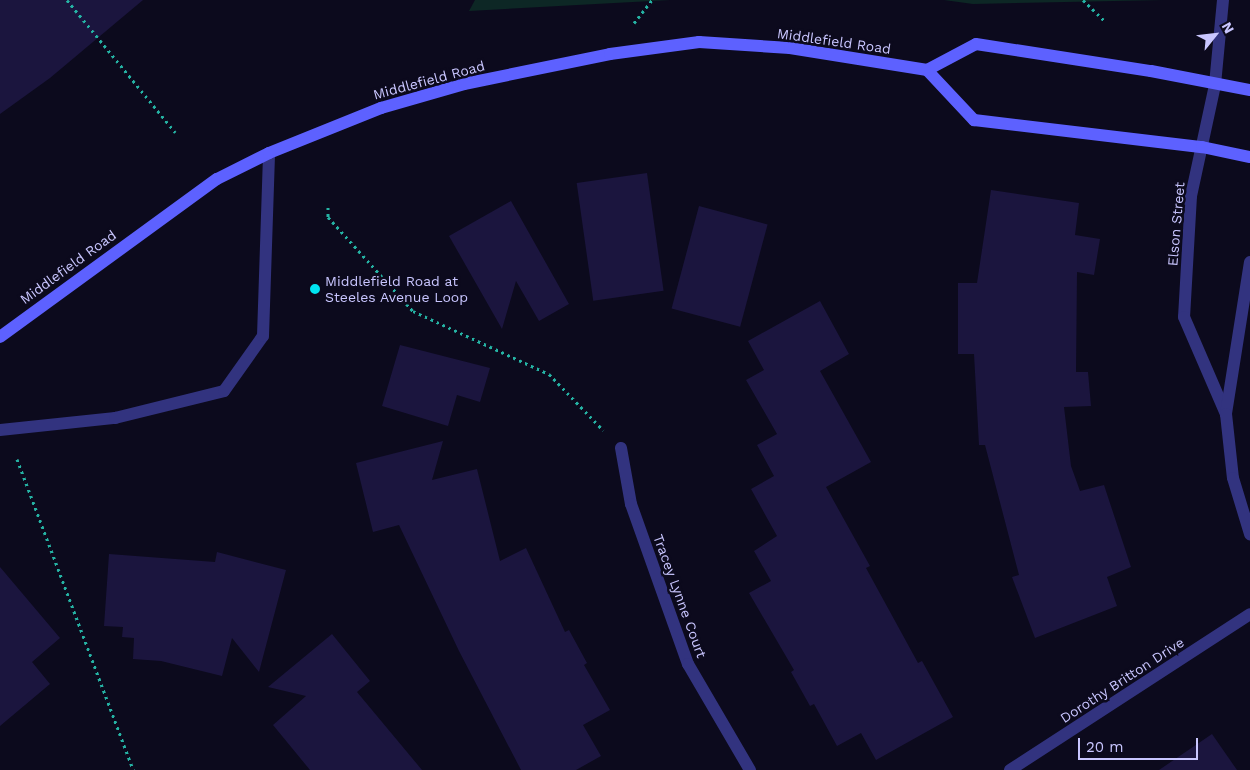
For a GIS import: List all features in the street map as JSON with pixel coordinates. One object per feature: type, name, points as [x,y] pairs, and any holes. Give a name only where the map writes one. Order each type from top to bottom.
[{"type":"main road","name":"Middlefield Road","points":[[0,337],[217,179],[269,153],[380,108],[464,84],[610,54],[699,42],[790,48],[927,70]]},
{"type":"main road","points":[[1250,90],[1215,85],[1151,71],[976,44],[927,70],[974,120],[1202,146],[1250,157]]},
{"type":"street","name":"Elson Street","points":[[1223,0],[1215,85],[1191,196],[1184,317],[1226,414]]},
{"type":"street","points":[[0,430],[115,418],[224,391],[263,336],[269,153]]},
{"type":"street","name":"Elson Street","points":[[1250,262],[1226,414],[1233,478],[1250,534]]},
{"type":"street","name":"Tracey Lynne Court","points":[[621,448],[631,504],[688,664],[750,770]]},
{"type":"street","name":"Dorothy Britton Drive","points":[[1010,770],[1250,614]]},
{"type":"path","points":[[67,0],[175,132]]},
{"type":"path","points":[[1083,0],[1104,20]]},
{"type":"path","points":[[328,207],[328,217],[413,311],[549,374],[621,448]]},
{"type":"path","points":[[17,458],[134,770]]},
{"type":"green space","points":[[475,0],[670,0],[469,11]]},
{"type":"green space","points":[[944,0],[1164,0],[973,4]]},
{"type":"building","points":[[0,0],[143,0],[50,78],[0,114]]},
{"type":"building","points":[[647,173],[664,291],[593,301],[577,183]]},
{"type":"building","points":[[991,190],[1079,203],[1075,235],[1100,239],[1094,275],[1077,272],[1076,372],[1088,372],[1091,406],[1064,407],[1071,466],[1080,491],[1104,485],[1131,567],[1107,577],[1117,606],[1035,638],[1012,577],[1019,575],[985,445],[979,445],[974,354],[958,354],[958,283],[977,283]]},
{"type":"building","points":[[511,201],[569,304],[539,321],[516,281],[502,329],[449,236]]},
{"type":"building","points":[[699,206],[768,224],[740,327],[672,308]]},
{"type":"building","points":[[820,301],[849,354],[820,371],[871,462],[826,487],[870,566],[866,568],[918,663],[922,661],[953,717],[876,760],[861,733],[837,746],[814,704],[810,706],[791,672],[794,670],[749,593],[771,581],[754,551],[777,536],[751,489],[774,476],[757,445],[777,434],[746,380],[764,370],[748,341]]},
{"type":"building","points":[[400,345],[490,368],[480,402],[457,395],[448,426],[382,406]]},
{"type":"building","points":[[443,441],[432,480],[477,469],[500,561],[526,548],[565,632],[569,630],[587,663],[584,665],[610,710],[583,725],[601,756],[576,770],[521,770],[459,651],[399,525],[373,532],[356,463]]},
{"type":"building","points":[[217,552],[286,570],[259,672],[232,638],[222,676],[161,661],[133,659],[134,638],[122,637],[123,627],[104,626],[109,554],[215,562]]},
{"type":"building","points":[[0,567],[60,638],[32,662],[50,684],[0,726]]},
{"type":"building","points":[[332,634],[370,681],[357,692],[422,770],[310,770],[273,725],[306,696],[268,687]]},
{"type":"building","points":[[1212,734],[1237,770],[1159,770]]},
{"type":"place","name":"Middlefield Road at Steeles Avenue Loop","points":[[315,289]]}]
